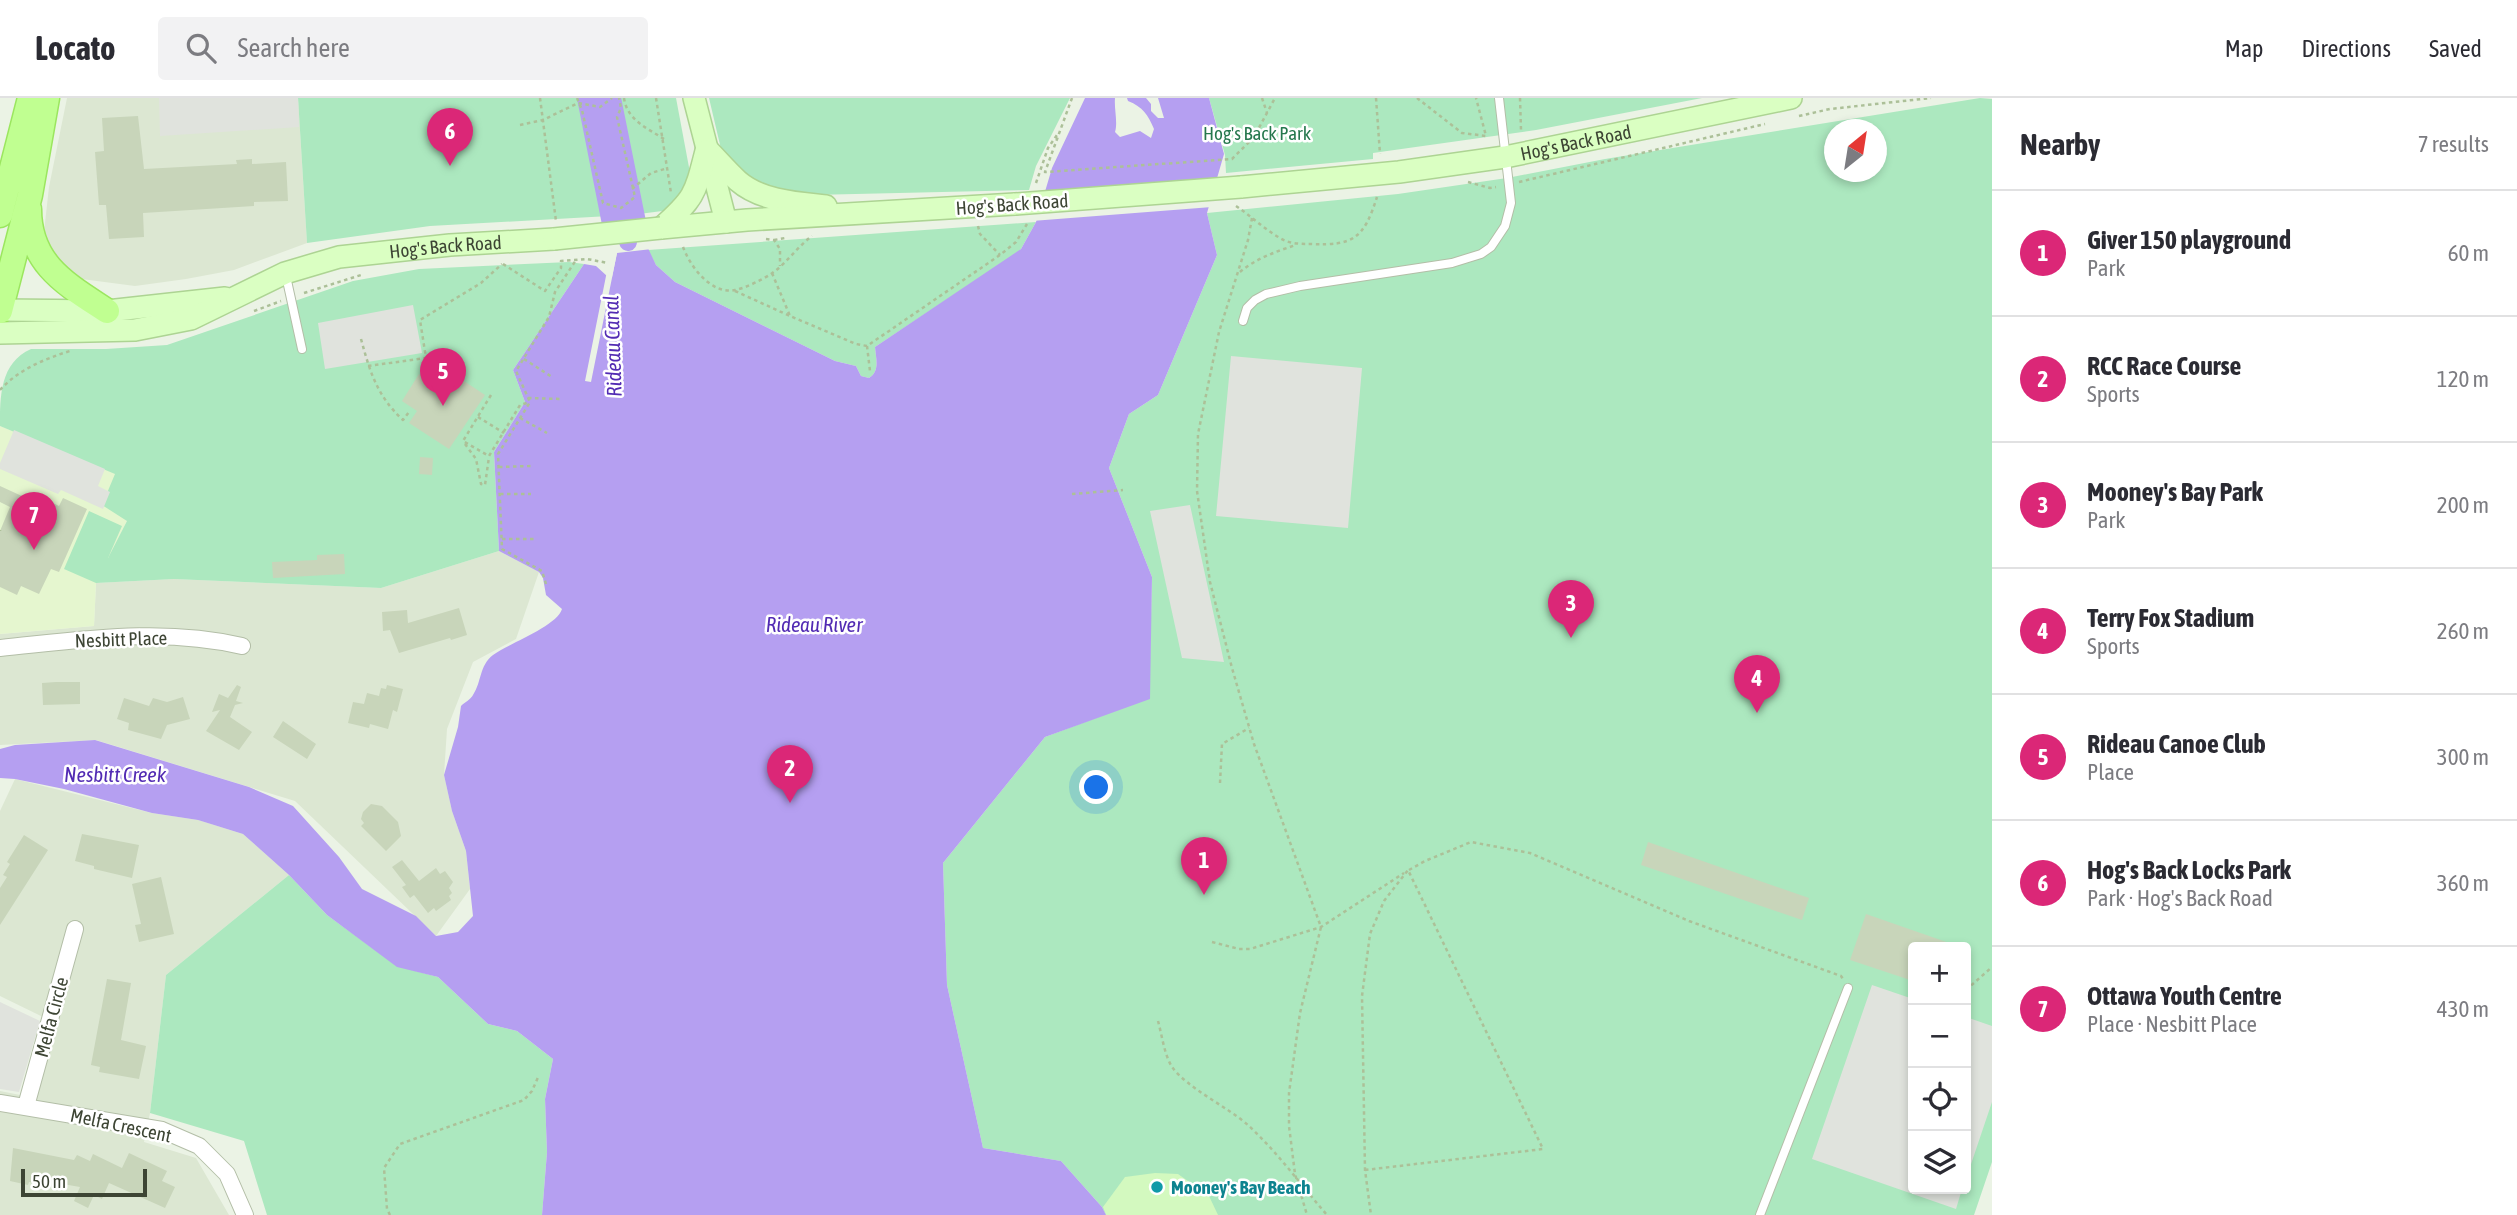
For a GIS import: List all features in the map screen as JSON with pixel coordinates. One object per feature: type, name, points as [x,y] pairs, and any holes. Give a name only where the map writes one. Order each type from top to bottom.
[{"type":"main road","points":[[0,215],[30,98]]},
{"type":"main road","points":[[0,311],[30,195],[47,98]]},
{"type":"main road","points":[[694,98],[726,222]]},
{"type":"main road","name":"Hog's Back Road","points":[[0,333],[135,330],[191,319],[285,273],[339,257],[374,252],[555,230],[662,228],[1015,204],[1236,195],[1505,157],[1791,108]]},
{"type":"main road","points":[[707,149],[738,181],[756,192],[791,202],[887,212]]},
{"type":"main road","points":[[662,228],[683,209],[695,192],[707,149]]},
{"type":"main road","points":[[30,195],[31,230],[44,262],[64,283],[107,312]]},
{"type":"main road","name":"Hog's Back Road","points":[[0,311],[107,312],[234,297]]},
{"type":"street","name":"Nesbitt Place","points":[[0,648],[138,635],[208,638],[242,646]]},
{"type":"street","name":"Melfa Circle","points":[[26,1106],[75,929]]},
{"type":"street","name":"Melfa Crescent","points":[[0,1102],[162,1130],[199,1146],[226,1174],[246,1215]]},
{"type":"lane","points":[[1243,321],[1247,308],[1266,294],[1300,286],[1452,263],[1481,254],[1498,239],[1505,226],[1511,203],[1499,98]]},
{"type":"lane","points":[[285,273],[302,349]]},
{"type":"lane","points":[[1760,1215],[1848,988]]},
{"type":"path","points":[[540,98],[555,230]]},
{"type":"path","points":[[577,98],[603,203],[621,208],[635,197],[617,117],[621,108],[619,98]]},
{"type":"path","points":[[520,125],[543,120],[579,103],[600,107],[612,98]]},
{"type":"path","points":[[624,98],[625,107],[634,119],[664,139]]},
{"type":"path","points":[[656,98],[671,194]]},
{"type":"path","points":[[1072,98],[1045,172],[1232,159],[1254,137],[1275,98]]},
{"type":"path","points":[[1262,98],[1267,113]]},
{"type":"path","points":[[1376,98],[1380,158]]},
{"type":"path","points":[[1417,98],[1462,133],[1486,136],[1476,98]]},
{"type":"path","points":[[1520,98],[1521,130]]},
{"type":"path","points":[[1791,108],[1830,109],[1931,98]]},
{"type":"path","points":[[1510,184],[1776,122]]},
{"type":"path","points":[[1035,186],[1048,148],[1060,129]]},
{"type":"path","points":[[632,190],[651,173],[668,168]]},
{"type":"path","points":[[1236,195],[1252,218],[1282,240],[1300,244],[1345,243],[1354,238],[1370,219],[1377,197]]},
{"type":"path","points":[[1252,218],[1238,274],[1219,332],[1198,434],[1197,491],[1209,582],[1249,728],[1321,927],[1300,1013],[1290,1078],[1289,1126],[1295,1174],[1307,1215]]},
{"type":"path","points":[[977,222],[979,234],[1000,255]]},
{"type":"path","points":[[683,247],[690,264],[702,278],[856,344],[867,346],[1000,255],[1016,242],[1027,223]]},
{"type":"path","points":[[734,291],[772,273],[814,234]]},
{"type":"path","points":[[761,239],[774,240],[780,250],[780,265]]},
{"type":"path","points":[[1238,274],[1246,267],[1279,251],[1300,244]]},
{"type":"path","points":[[530,402],[516,371],[550,317],[555,292],[576,260]]},
{"type":"path","points":[[368,366],[426,358],[420,320],[481,283],[502,264],[545,292],[561,268],[561,261],[608,263]]},
{"type":"path","points":[[772,273],[790,316]]},
{"type":"path","points":[[361,340],[372,378],[389,406],[403,420],[409,412]]},
{"type":"path","points":[[867,346],[870,371]]},
{"type":"path","points":[[0,390],[13,378],[37,364],[74,350]]},
{"type":"path","points":[[524,359],[552,377]]},
{"type":"path","points":[[463,441],[491,395]]},
{"type":"path","points":[[528,398],[561,399]]},
{"type":"path","points":[[530,402],[500,452],[502,549],[542,571],[546,584]]},
{"type":"path","points":[[463,441],[476,459],[481,484],[485,485],[489,456],[520,405],[530,402]]},
{"type":"path","points":[[478,417],[503,433]]},
{"type":"path","points":[[520,418],[547,433]]},
{"type":"path","points":[[463,441],[489,456]]},
{"type":"path","points":[[494,448],[500,452]]},
{"type":"path","points":[[499,467],[531,466]]},
{"type":"path","points":[[1072,494],[1122,490]]},
{"type":"path","points":[[500,494],[531,494]]},
{"type":"path","points":[[502,539],[535,539]]},
{"type":"path","points":[[1220,783],[1223,744],[1249,728]]},
{"type":"path","points":[[1212,942],[1250,949],[1321,927],[1425,860],[1471,842],[1530,853],[1689,921],[1841,976],[1848,988]]},
{"type":"path","points":[[1371,1215],[1365,1170],[1362,996],[1370,934],[1384,901],[1408,870]]},
{"type":"path","points":[[1365,1170],[1543,1149],[1408,870]]},
{"type":"path","points":[[1971,986],[1992,967]]},
{"type":"path","points":[[1158,1021],[1168,1060],[1181,1077],[1251,1128],[1295,1174],[1327,1215]]},
{"type":"path","points":[[390,1215],[387,1209],[384,1168],[400,1144],[524,1100],[532,1091],[538,1075]]},
{"type":"shaded area","points":[[67,98],[298,98],[307,243],[234,270],[186,279],[135,286],[74,278],[53,258],[44,232],[49,187]]},
{"type":"shaded area","points":[[159,98],[298,98],[299,127],[160,136]]},
{"type":"shaded area","points":[[413,305],[422,353],[325,369],[318,323]]},
{"type":"shaded area","points":[[1231,356],[1362,368],[1348,528],[1216,516]]},
{"type":"shaded area","points":[[0,426],[116,474],[127,521],[96,583],[94,626],[0,634]]},
{"type":"shaded area","points":[[14,430],[105,469],[98,486],[110,492],[103,509],[61,490],[58,494],[0,469]]},
{"type":"shaded area","points":[[1190,505],[1224,662],[1182,658],[1150,511]]},
{"type":"shaded area","points":[[499,551],[539,572],[516,639],[473,662],[447,729],[444,775],[452,811],[466,851],[470,889],[436,936],[295,801],[96,740],[0,745],[0,634],[94,626],[96,583],[174,579],[381,588]]},
{"type":"shaded area","points":[[15,779],[152,813],[198,820],[243,834],[289,875],[166,975],[150,1113],[144,1142],[196,1158],[229,1215],[0,1215],[0,1091],[20,1095],[43,1017],[0,996],[0,811]]},
{"type":"shaded area","points":[[1872,985],[1908,997],[1908,1192],[1812,1159]]},
{"type":"shaded area","points":[[0,1002],[40,1021],[19,1092],[0,1089]]},
{"type":"shaded area","points":[[1971,1019],[1992,1026],[1992,1102],[1971,1164]]},
{"type":"shaded area","points":[[1913,1194],[1960,1194],[1956,1209]]},
{"type":"green space","points":[[298,98],[586,98],[609,216],[430,226],[307,243]]},
{"type":"green space","points":[[617,98],[676,98],[691,178],[670,210],[639,214]]},
{"type":"green space","points":[[709,98],[1070,98],[1036,166],[1029,190],[812,195],[781,193],[738,171],[721,149]]},
{"type":"green space","name":"Hog's Back Park","points":[[1209,98],[1702,98],[1536,130],[1373,153],[1373,159],[1226,173],[1225,155]]},
{"type":"green space","points":[[1980,98],[1992,99],[1992,1162],[1974,1215],[1106,1215],[1061,1161],[983,1148],[947,985],[943,863],[1045,737],[1149,698],[1152,577],[1109,468],[1129,414],[1158,395],[1217,255],[1207,213],[1398,194],[1824,123],[1824,182],[1887,182],[1887,119],[1851,119]]},
{"type":"green space","points":[[1036,222],[1021,249],[1014,255],[875,347],[876,368],[869,378],[861,376],[856,366],[835,361],[675,282],[656,265],[648,250]]},
{"type":"green space","points":[[569,262],[584,264],[513,370],[525,402],[494,452],[499,551],[381,588],[174,579],[96,583],[64,569],[89,511],[122,526],[108,558],[127,521],[102,505],[115,474],[0,426],[4,381],[13,363],[31,349],[106,349],[167,345],[353,281],[419,269]]},
{"type":"green space","points":[[289,875],[327,915],[397,966],[438,977],[488,1024],[517,1031],[553,1059],[545,1099],[547,1152],[542,1215],[267,1215],[244,1141],[150,1113],[166,975]]},
{"type":"sand","name":"Mooney's Bay Beach","points":[[1155,1173],[1178,1174],[1209,1196],[1218,1215],[1106,1215],[1103,1207],[1125,1177]]},
{"type":"water","name":"Rideau River","points":[[1085,98],[1115,98],[1115,132],[1120,137],[1140,131],[1151,138],[1154,129],[1150,120],[1127,98],[1146,98],[1151,104],[1151,111],[1158,118],[1164,118],[1158,98],[1209,98],[1224,154],[1207,213],[1217,255],[1158,395],[1129,414],[1109,468],[1152,577],[1150,699],[1045,737],[943,863],[947,985],[983,1148],[1061,1161],[1106,1215],[542,1215],[547,1152],[545,1099],[553,1059],[517,1031],[488,1024],[438,977],[397,967],[327,915],[289,875],[243,834],[198,820],[152,813],[64,789],[0,778],[0,749],[15,745],[95,740],[249,787],[293,806],[339,857],[362,889],[416,916],[436,936],[458,932],[473,916],[466,851],[452,811],[444,775],[458,727],[461,706],[473,695],[488,659],[552,622],[562,609],[546,595],[539,572],[499,551],[494,452],[525,402],[513,370],[584,264],[596,266],[612,277],[617,253],[612,229],[638,227],[656,265],[675,282],[835,361],[856,366],[861,376],[869,378],[876,368],[875,347],[1021,249],[1036,222],[1052,168]]},
{"type":"pier","points":[[1222,177],[1212,207],[1032,221],[1041,192]]},
{"type":"pier","points":[[641,226],[652,249],[617,253],[591,382],[585,381],[607,271],[610,273],[613,253],[608,230]]},
{"type":"building","points":[[138,116],[144,169],[237,164],[236,160],[252,159],[252,164],[286,162],[288,201],[254,202],[254,206],[143,213],[144,237],[109,239],[106,205],[99,205],[95,152],[104,151],[102,118]]},
{"type":"building","points":[[446,369],[485,395],[449,449],[409,423],[417,411],[402,401],[419,374],[435,385]]},
{"type":"building","points":[[420,457],[433,458],[432,475],[419,474]]},
{"type":"building","points":[[0,486],[48,508],[51,502],[59,506],[63,498],[87,509],[59,572],[51,569],[39,594],[21,586],[17,595],[0,587],[0,531],[10,507],[0,502]]},
{"type":"building","points":[[344,554],[345,574],[273,578],[272,562],[317,560],[317,555]]},
{"type":"building","points":[[459,608],[467,635],[451,640],[450,638],[399,653],[390,630],[383,631],[382,612],[407,610],[408,623]]},
{"type":"building","points":[[80,682],[80,704],[43,705],[42,683]]},
{"type":"building","points":[[237,685],[241,687],[236,701],[243,703],[235,705],[230,717],[252,732],[239,750],[206,731],[220,710],[212,712],[219,694],[228,698]]},
{"type":"building","points":[[387,685],[403,689],[397,712],[393,710],[388,729],[370,724],[369,728],[348,723],[353,702],[364,704],[367,693],[379,696],[381,688],[386,689]]},
{"type":"building","points":[[183,697],[190,719],[167,725],[161,739],[128,730],[129,723],[117,719],[124,698],[149,706],[153,698],[167,702]]},
{"type":"building","points":[[283,721],[316,744],[307,759],[273,737]]},
{"type":"building","points":[[371,804],[382,806],[398,822],[401,836],[386,851],[361,826],[364,823],[361,819],[363,812]]},
{"type":"building","points":[[82,834],[139,845],[132,878],[94,869],[94,866],[75,861]]},
{"type":"building","points":[[24,835],[48,850],[0,925],[0,888],[7,877],[3,875],[10,864],[7,862]]},
{"type":"building","points":[[1648,842],[1809,898],[1802,920],[1641,865]]},
{"type":"building","points":[[402,860],[419,881],[436,868],[440,874],[445,871],[453,882],[449,888],[452,893],[449,896],[451,900],[436,911],[434,908],[428,913],[414,895],[410,898],[402,887],[406,885],[392,867]]},
{"type":"building","points":[[161,877],[174,934],[139,942],[135,925],[141,924],[132,884]]},
{"type":"building","points":[[1866,914],[1946,942],[1908,942],[1908,979],[1850,960]]},
{"type":"building","points":[[107,979],[131,983],[121,1040],[146,1046],[139,1079],[99,1072],[100,1067],[91,1065]]},
{"type":"building","points":[[13,1148],[74,1160],[77,1155],[90,1161],[93,1154],[122,1168],[129,1153],[167,1171],[162,1181],[175,1187],[165,1208],[109,1183],[102,1199],[94,1195],[88,1208],[74,1201],[80,1187],[40,1180],[39,1184],[29,1182],[28,1185],[10,1181]]},
{"type":"waterway","name":"Rideau Canal","points":[[586,98],[612,229],[638,227],[612,98]]},
{"type":"waterway","points":[[598,98],[628,242]]},
{"type":"place","name":"Hog's Back Locks Park","points":[[450,166]]},
{"type":"place","name":"Rideau Canoe Club","points":[[443,406]]},
{"type":"place","name":"Ottawa Youth Centre","points":[[34,550]]},
{"type":"place","name":"Mooney's Bay Park","points":[[1571,638]]},
{"type":"place","name":"Terry Fox Stadium","points":[[1757,713]]},
{"type":"place","name":"RCC Race Course","points":[[790,803]]},
{"type":"place","name":"Giver 150 playground","points":[[1204,895]]},
{"type":"place","name":"Mooney's Bay Beach","points":[[1157,1187]]},
{"type":"water label","name":"Nesbitt Creek","points":[[115,775]]}]
